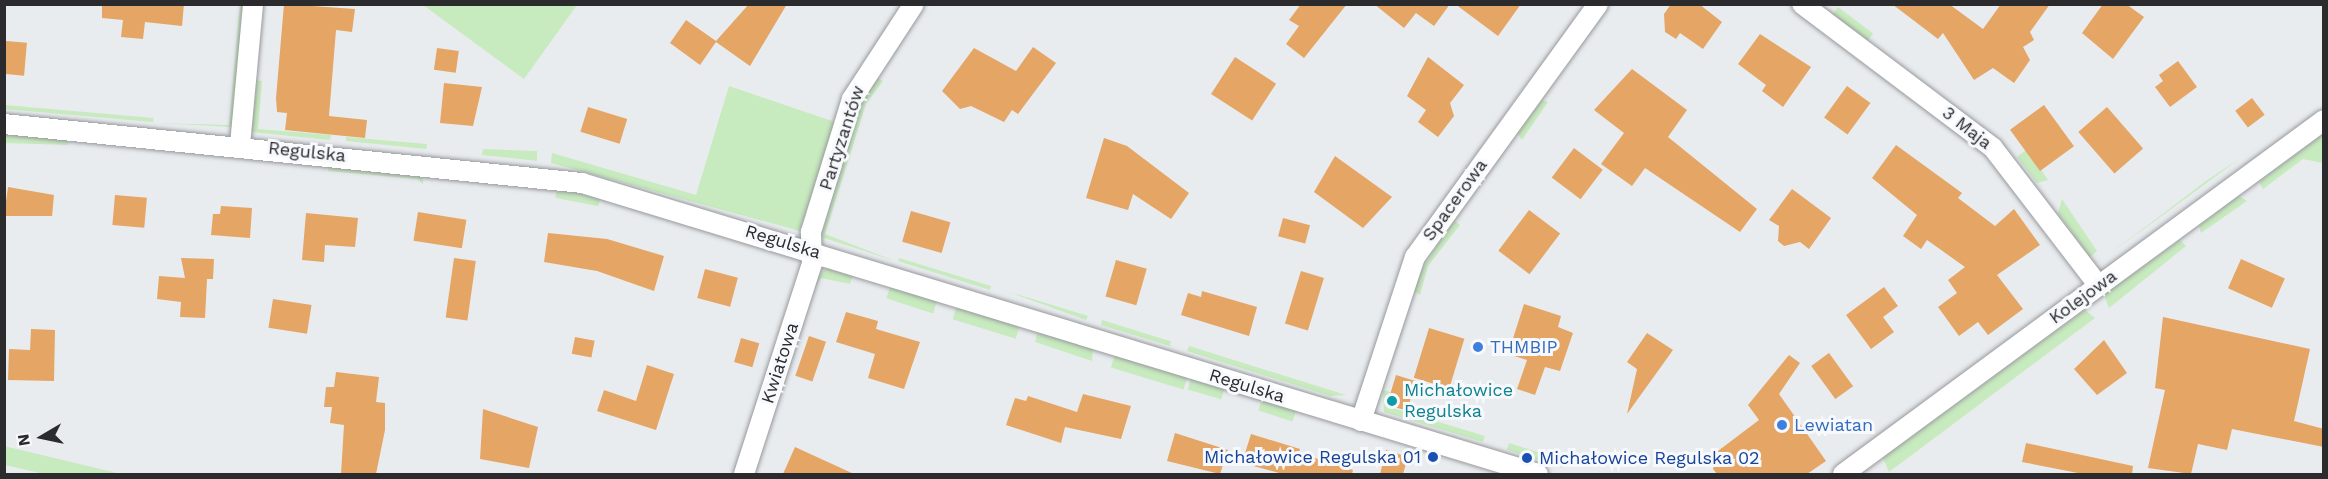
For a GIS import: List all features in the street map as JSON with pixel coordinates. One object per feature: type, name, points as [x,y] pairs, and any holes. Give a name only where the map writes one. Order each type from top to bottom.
[{"type":"street","points":[[240,146],[253,4]]},
{"type":"street","name":"Partyzantów","points":[[812,251],[811,232],[855,91],[914,4]]},
{"type":"street","name":"Spacerowa","points":[[1361,421],[1415,257],[1599,4]]},
{"type":"street","name":"3 Maja","points":[[1802,4],[1993,148],[2098,285]]},
{"type":"street","name":"Kolejowa","points":[[1843,474],[2324,120]]},
{"type":"street","name":"Regulska","points":[[4,124],[574,181],[812,251],[1538,474]]},
{"type":"street","name":"Kwiatowa","points":[[744,474],[812,251]]},
{"type":"green space","points":[[240,5],[245,5],[232,127],[156,123],[229,125]]},
{"type":"green space","points":[[423,5],[577,5],[524,79]]},
{"type":"green space","points":[[1838,7],[1873,33],[1867,42],[1831,16]]},
{"type":"green space","points":[[876,77],[883,81],[866,104],[825,234],[895,261],[821,237],[860,100]]},
{"type":"green space","points":[[254,80],[262,81],[258,129],[331,135],[330,140],[251,132]]},
{"type":"green space","points":[[729,86],[835,122],[800,231],[551,163],[552,153],[696,195]]},
{"type":"green space","points":[[1542,100],[1548,102],[1522,140],[1517,133]]},
{"type":"green space","points":[[5,105],[153,118],[153,122],[5,109]]},
{"type":"green space","points":[[5,133],[68,139],[68,145],[5,143]]},
{"type":"green space","points":[[2323,134],[2323,163],[2303,159],[2263,189],[2259,182]]},
{"type":"green space","points":[[346,137],[427,144],[426,149],[346,141]]},
{"type":"green space","points":[[483,149],[537,151],[537,161],[482,155]]},
{"type":"green space","points":[[2026,150],[2048,180],[2037,183],[2017,157]]},
{"type":"green space","points":[[2242,157],[2103,259],[2206,181]]},
{"type":"green space","points":[[329,163],[423,176],[423,184],[417,179],[328,171]]},
{"type":"green space","points":[[557,189],[600,197],[598,206],[555,198]]},
{"type":"green space","points":[[2239,196],[2247,201],[2201,233],[2199,226]]},
{"type":"green space","points":[[2062,199],[2097,251],[2090,257],[2058,213]]},
{"type":"green space","points":[[1454,220],[1460,225],[1428,266],[1420,295],[1412,290],[1418,275]]},
{"type":"green space","points":[[2180,240],[2186,246],[2109,308],[2104,295]]},
{"type":"green space","points":[[899,258],[991,286],[990,290],[898,261]]},
{"type":"green space","points":[[831,266],[854,273],[850,284],[821,278],[813,290],[753,474],[811,291],[818,274]]},
{"type":"green space","points":[[891,284],[938,299],[933,313],[886,298]]},
{"type":"green space","points":[[1006,291],[1085,315],[1088,316],[1086,320]]},
{"type":"green space","points":[[957,305],[1020,324],[1016,339],[953,319]]},
{"type":"green space","points":[[2085,310],[2095,318],[1889,472],[1883,458]]},
{"type":"green space","points":[[1102,320],[1171,341],[1170,346],[1101,325]]},
{"type":"green space","points":[[1038,330],[1093,347],[1092,361],[1035,342]]},
{"type":"green space","points":[[1189,346],[1346,395],[1330,396],[1187,351]]},
{"type":"green space","points":[[1115,354],[1188,376],[1184,390],[1111,367]]},
{"type":"green space","points":[[1191,378],[1225,388],[1221,399],[1188,390]]},
{"type":"green space","points":[[1383,390],[1390,392],[1386,406],[1485,436],[1483,442],[1384,412]]},
{"type":"green space","points":[[1262,399],[1296,410],[1293,422],[1258,410]]},
{"type":"green space","points":[[1509,443],[1565,461],[1563,468],[1507,450]]},
{"type":"green space","points":[[4,446],[121,474],[44,474],[5,465]]},
{"type":"building","points":[[102,4],[184,4],[182,26],[145,22],[143,39],[121,37],[123,20],[102,18]]},
{"type":"building","points":[[284,4],[355,9],[352,32],[336,30],[329,116],[367,120],[365,138],[285,130],[287,113],[277,112],[276,98]]},
{"type":"building","points":[[749,4],[787,4],[750,66],[716,42],[700,65],[670,43],[686,20],[716,41]]},
{"type":"building","points":[[1301,4],[1347,4],[1304,58],[1286,44],[1299,26],[1289,20]]},
{"type":"building","points":[[1374,4],[1450,4],[1434,26],[1416,13],[1404,28]]},
{"type":"building","points":[[1455,4],[1521,4],[1498,36]]},
{"type":"building","points":[[1671,4],[1699,4],[1722,22],[1703,49],[1680,33],[1676,39],[1665,32],[1664,14]]},
{"type":"building","points":[[1892,4],[1949,4],[1983,29],[2001,4],[2050,4],[2030,32],[2034,40],[2023,47],[2030,60],[2014,83],[1993,68],[1974,80],[1943,33],[1938,39]]},
{"type":"building","points":[[2103,4],[2126,4],[2144,17],[2113,59],[2082,33]]},
{"type":"building","points":[[1760,34],[1811,67],[1783,107],[1762,91],[1766,85],[1738,64]]},
{"type":"building","points":[[6,41],[27,43],[24,76],[4,74]]},
{"type":"building","points":[[1033,47],[1056,63],[1018,114],[1012,110],[1004,122],[971,106],[960,109],[942,91],[974,48],[1016,71]]},
{"type":"building","points":[[437,48],[459,51],[456,73],[434,70]]},
{"type":"building","points":[[1235,57],[1276,84],[1252,121],[1211,94]]},
{"type":"building","points":[[1428,57],[1464,85],[1450,103],[1454,116],[1438,137],[1418,122],[1426,110],[1407,96]]},
{"type":"building","points":[[2178,61],[2197,87],[2170,107],[2155,87],[2163,81],[2159,75]]},
{"type":"building","points":[[1632,69],[1687,110],[1668,137],[1757,209],[1740,232],[1645,168],[1632,186],[1601,164],[1624,133],[1594,110]]},
{"type":"building","points":[[444,83],[482,87],[473,126],[440,123]]},
{"type":"building","points":[[1847,86],[1870,103],[1848,135],[1824,118]]},
{"type":"building","points":[[2252,98],[2265,115],[2248,127],[2235,111]]},
{"type":"building","points":[[2044,105],[2074,146],[2040,171],[2010,130]]},
{"type":"building","points":[[588,107],[627,119],[620,144],[580,132]]},
{"type":"building","points":[[2107,107],[2143,149],[2114,173],[2078,132]]},
{"type":"building","points":[[1104,138],[1127,146],[1189,193],[1171,219],[1133,194],[1128,210],[1086,198]]},
{"type":"building","points":[[1896,145],[1962,193],[1958,198],[1995,226],[2014,209],[2040,245],[1997,275],[2023,309],[1988,335],[1978,322],[1959,336],[1938,307],[1957,293],[1948,280],[1965,267],[1927,240],[1921,249],[1903,236],[1917,215],[1872,178]]},
{"type":"building","points":[[1574,148],[1603,170],[1580,199],[1552,178]]},
{"type":"building","points":[[1335,156],[1392,197],[1363,228],[1314,192]]},
{"type":"building","points":[[8,187],[54,195],[52,216],[4,216]]},
{"type":"building","points":[[1792,189],[1831,218],[1809,249],[1800,242],[1784,246],[1778,241],[1779,226],[1769,220]]},
{"type":"building","points":[[115,195],[147,198],[144,228],[112,225]]},
{"type":"building","points":[[221,206],[252,208],[250,238],[211,235],[213,214],[220,214]]},
{"type":"building","points":[[1529,210],[1560,233],[1529,274],[1498,251]]},
{"type":"building","points":[[911,211],[950,222],[942,253],[902,242]]},
{"type":"building","points":[[418,212],[466,220],[462,248],[413,241]]},
{"type":"building","points":[[306,213],[358,218],[355,247],[325,245],[324,262],[302,260]]},
{"type":"building","points":[[1283,218],[1310,225],[1305,244],[1278,236]]},
{"type":"building","points":[[548,233],[607,239],[664,256],[654,291],[597,271],[544,262]]},
{"type":"building","points":[[181,258],[214,259],[213,279],[207,279],[205,318],[180,317],[181,302],[157,299],[159,276],[185,278]]},
{"type":"building","points":[[454,258],[476,261],[467,320],[446,317]]},
{"type":"building","points":[[2241,259],[2285,279],[2272,308],[2228,288]]},
{"type":"building","points":[[1116,260],[1147,269],[1136,305],[1106,297]]},
{"type":"building","points":[[705,269],[738,278],[730,307],[697,298]]},
{"type":"building","points":[[1301,271],[1324,278],[1308,331],[1285,324]]},
{"type":"building","points":[[1884,287],[1898,306],[1883,317],[1894,332],[1871,349],[1846,315]]},
{"type":"building","points":[[1202,291],[1257,307],[1249,336],[1181,315],[1188,293],[1201,297]]},
{"type":"building","points":[[273,299],[312,305],[307,334],[268,328]]},
{"type":"building","points":[[1524,304],[1561,316],[1558,327],[1573,333],[1560,371],[1545,367],[1535,395],[1517,389],[1527,360],[1508,354]]},
{"type":"building","points":[[846,312],[878,321],[876,329],[920,342],[904,389],[868,378],[875,354],[836,342]]},
{"type":"building","points":[[2163,317],[2310,349],[2294,421],[2324,429],[2324,447],[2232,429],[2227,450],[2198,444],[2191,474],[2148,468],[2165,390],[2155,388]]},
{"type":"building","points":[[1429,328],[1464,339],[1449,389],[1414,378]]},
{"type":"building","points":[[31,329],[55,330],[54,381],[8,380],[9,349],[30,350]]},
{"type":"building","points":[[1647,333],[1673,350],[1627,414],[1637,369],[1627,362]]},
{"type":"building","points":[[809,336],[826,342],[812,382],[795,376]]},
{"type":"building","points":[[575,337],[595,341],[591,358],[572,354]]},
{"type":"building","points":[[741,338],[759,343],[752,367],[734,362]]},
{"type":"building","points":[[2104,340],[2127,373],[2097,395],[2074,369]]},
{"type":"building","points":[[1829,353],[1853,386],[1835,399],[1811,366]]},
{"type":"building","points":[[1789,355],[1800,363],[1779,394],[1826,461],[1807,474],[1717,474],[1706,460],[1759,420],[1748,405]]},
{"type":"building","points":[[647,365],[674,374],[656,430],[597,411],[604,390],[636,401]]},
{"type":"building","points":[[336,372],[379,377],[376,402],[385,403],[385,430],[376,474],[341,474],[344,425],[330,423],[332,407],[324,407],[326,387],[334,387]]},
{"type":"building","points":[[1396,375],[1416,381],[1407,411],[1387,405]]},
{"type":"building","points":[[1083,394],[1131,406],[1121,439],[1065,427],[1061,443],[1006,425],[1015,398],[1026,401],[1028,396],[1077,412]]},
{"type":"building","points":[[483,409],[538,427],[529,468],[480,459]]},
{"type":"building","points":[[1175,433],[1228,450],[1220,474],[1167,461]]},
{"type":"building","points":[[1251,434],[1300,449],[1299,453],[1353,470],[1352,474],[1283,474],[1242,463]]},
{"type":"building","points":[[2026,443],[2133,466],[2132,474],[2083,474],[2022,462]]},
{"type":"building","points":[[795,447],[854,474],[783,474]]},
{"type":"building","points":[[1386,450],[1408,457],[1403,474],[1380,474]]},
{"type":"place","name":"THMBIP","points":[[1478,347]]},
{"type":"place","name":"Michałowice Regulska","points":[[1392,401]]},
{"type":"place","name":"Lewiatan","points":[[1782,425]]},
{"type":"place","name":"Michałowice Regulska 01","points":[[1433,457]]},
{"type":"place","name":"Michałowice Regulska 02","points":[[1527,458]]}]
